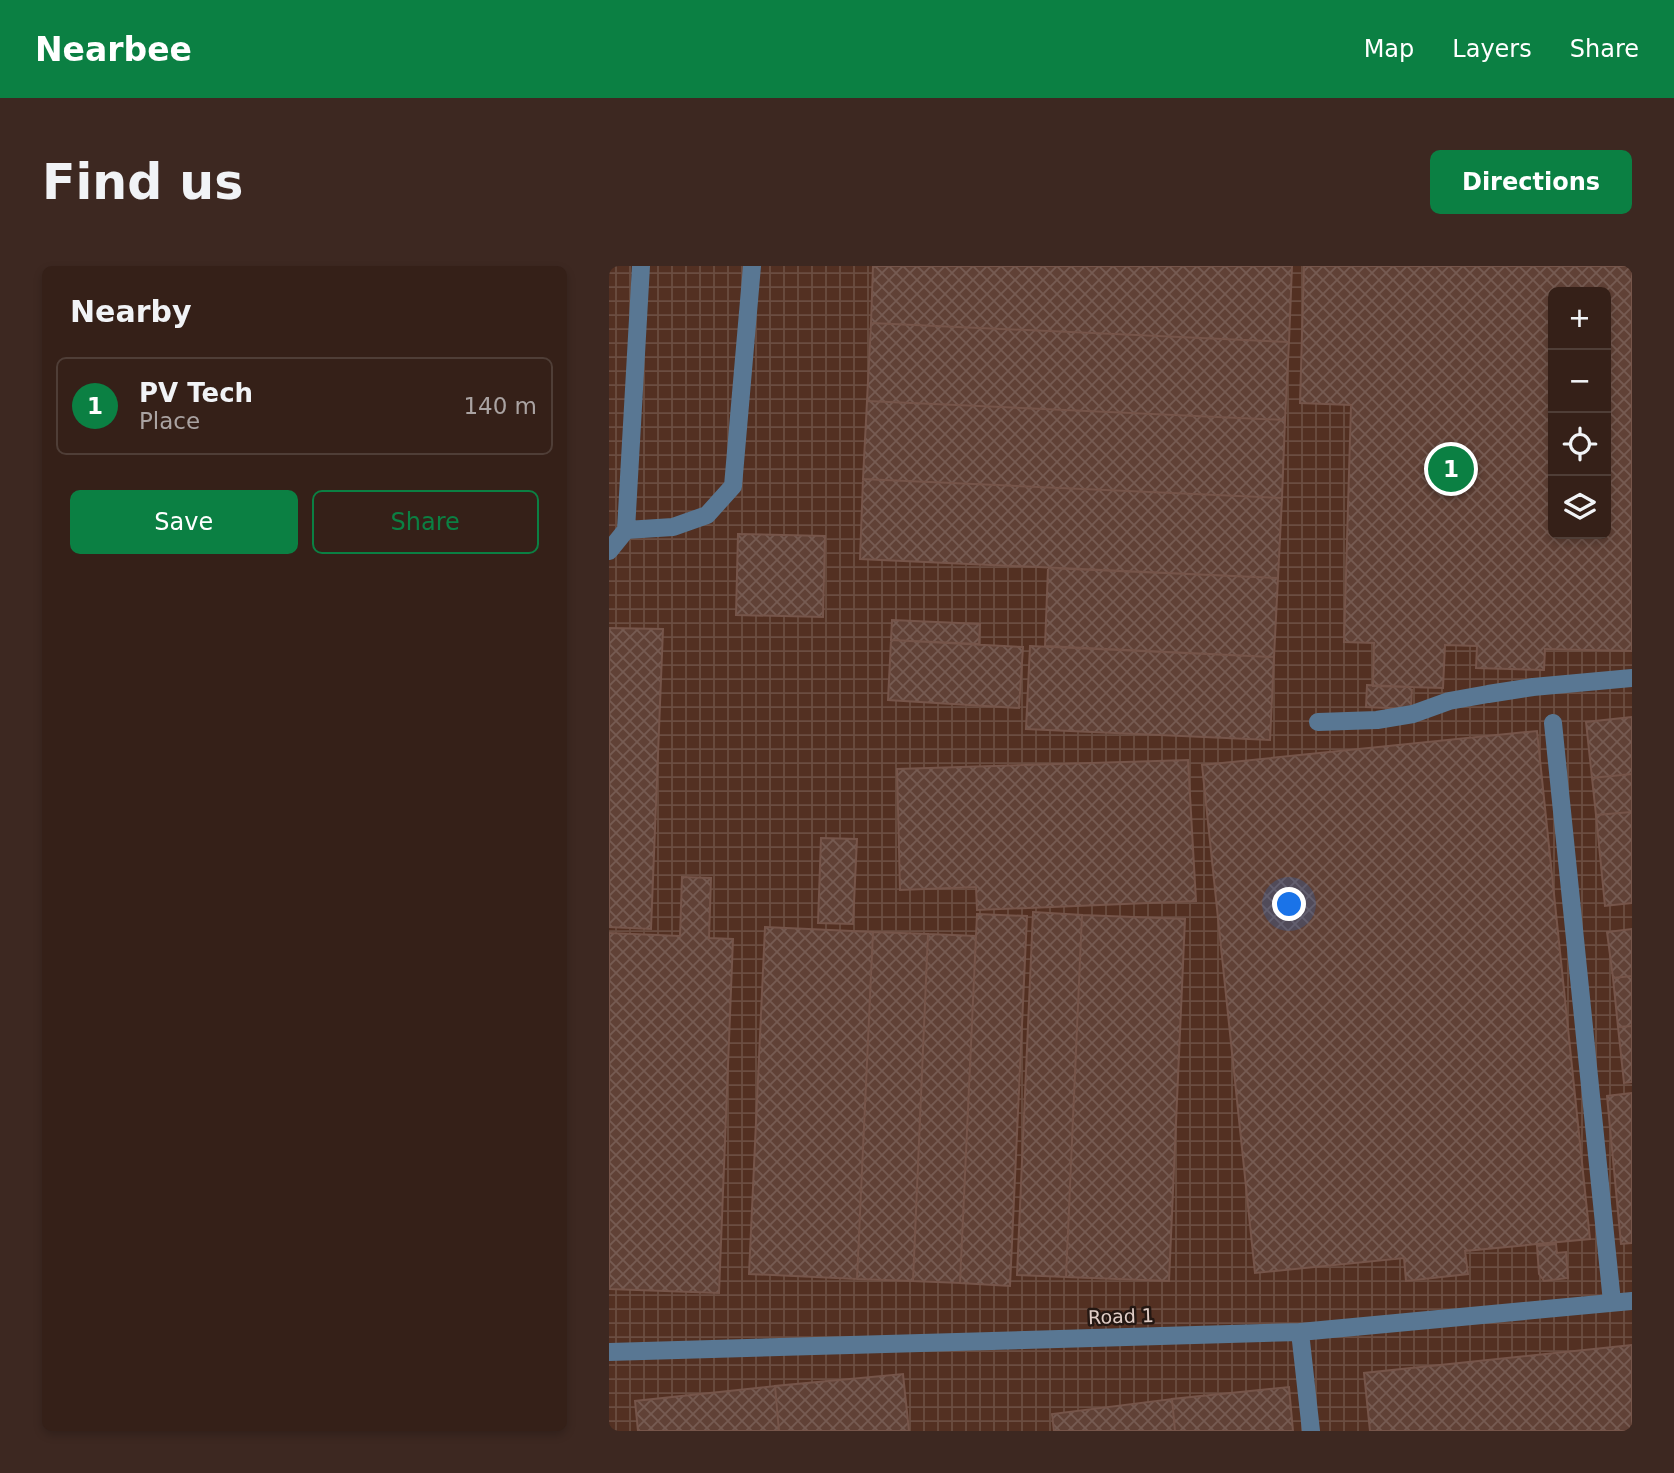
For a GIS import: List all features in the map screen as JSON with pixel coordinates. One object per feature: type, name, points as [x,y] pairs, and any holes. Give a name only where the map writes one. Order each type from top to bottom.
[{"type":"street","points":[[609,551],[626,530],[641,266]]},
{"type":"street","points":[[626,530],[673,527],[707,515],[733,486],[752,266]]},
{"type":"street","points":[[1318,722],[1377,720],[1413,714],[1449,701],[1488,694],[1632,678]]},
{"type":"street","points":[[1553,723],[1612,1302]]},
{"type":"street","name":"Road 1","points":[[609,1352],[1300,1332],[1632,1301]]},
{"type":"street","points":[[1300,1332],[1311,1431]]},
{"type":"shaded area","points":[[609,266],[1632,266],[1632,1431],[609,1431]]},
{"type":"building","points":[[873,266],[1292,266],[1289,342],[871,323]]},
{"type":"building","points":[[1304,266],[1632,266],[1632,651],[1545,649],[1544,670],[1476,668],[1477,646],[1445,645],[1443,688],[1373,686],[1374,643],[1344,642],[1351,405],[1300,403]]},
{"type":"building","points":[[871,323],[1289,342],[1285,420],[867,401]]},
{"type":"building","points":[[867,401],[1285,420],[1282,498],[863,479]]},
{"type":"building","points":[[863,479],[1282,498],[1278,578],[860,559]]},
{"type":"building","points":[[738,534],[825,536],[823,617],[736,615]]},
{"type":"building","points":[[1048,568],[1278,578],[1274,657],[1045,646]]},
{"type":"building","points":[[892,620],[980,624],[979,644],[891,640]]},
{"type":"building","points":[[609,628],[663,629],[651,929],[609,927]]},
{"type":"building","points":[[891,640],[1023,647],[1019,708],[888,700]]},
{"type":"building","points":[[1030,646],[1274,657],[1270,740],[1026,729]]},
{"type":"building","points":[[1367,685],[1412,687],[1411,709],[1366,707]]},
{"type":"building","points":[[1632,717],[1632,774],[1592,778],[1586,722]]},
{"type":"building","points":[[1537,731],[1590,1239],[1465,1251],[1468,1274],[1406,1281],[1404,1258],[1255,1273],[1202,765]]},
{"type":"building","points":[[1188,760],[1196,901],[977,910],[976,887],[900,890],[897,769]]},
{"type":"building","points":[[1632,774],[1632,812],[1596,815],[1592,778]]},
{"type":"building","points":[[1632,812],[1632,903],[1605,906],[1596,815]]},
{"type":"building","points":[[821,838],[857,839],[853,924],[818,923]]},
{"type":"building","points":[[682,877],[711,878],[709,938],[733,939],[719,1293],[609,1289],[609,933],[680,936]]},
{"type":"building","points":[[1033,912],[1082,915],[1066,1277],[1017,1275]]},
{"type":"building","points":[[977,914],[1027,916],[1010,1286],[960,1283]]},
{"type":"building","points":[[1082,915],[1185,919],[1169,1281],[1066,1277]]},
{"type":"building","points":[[765,927],[873,932],[857,1279],[749,1274]]},
{"type":"building","points":[[1632,929],[1632,976],[1613,978],[1607,932]]},
{"type":"building","points":[[873,932],[928,934],[913,1281],[857,1279]]},
{"type":"building","points":[[928,934],[976,936],[960,1283],[913,1281]]},
{"type":"building","points":[[1632,976],[1632,1026],[1618,1027],[1613,978]]},
{"type":"building","points":[[1632,1026],[1632,1082],[1624,1083],[1618,1027]]},
{"type":"building","points":[[1632,1093],[1632,1243],[1621,1244],[1607,1096]]},
{"type":"building","points":[[1556,1244],[1557,1253],[1566,1252],[1568,1278],[1544,1281],[1539,1274],[1537,1246]]},
{"type":"building","points":[[1632,1345],[1632,1431],[1370,1431],[1364,1373]]},
{"type":"building","points":[[903,1374],[909,1431],[779,1431],[775,1386]]},
{"type":"building","points":[[775,1386],[779,1431],[638,1431],[635,1401]]},
{"type":"building","points":[[1289,1387],[1293,1431],[1175,1431],[1172,1399]]},
{"type":"building","points":[[1172,1399],[1175,1431],[1054,1431],[1052,1414]]},
{"type":"place","name":"PV Tech","points":[[1451,469]]}]
